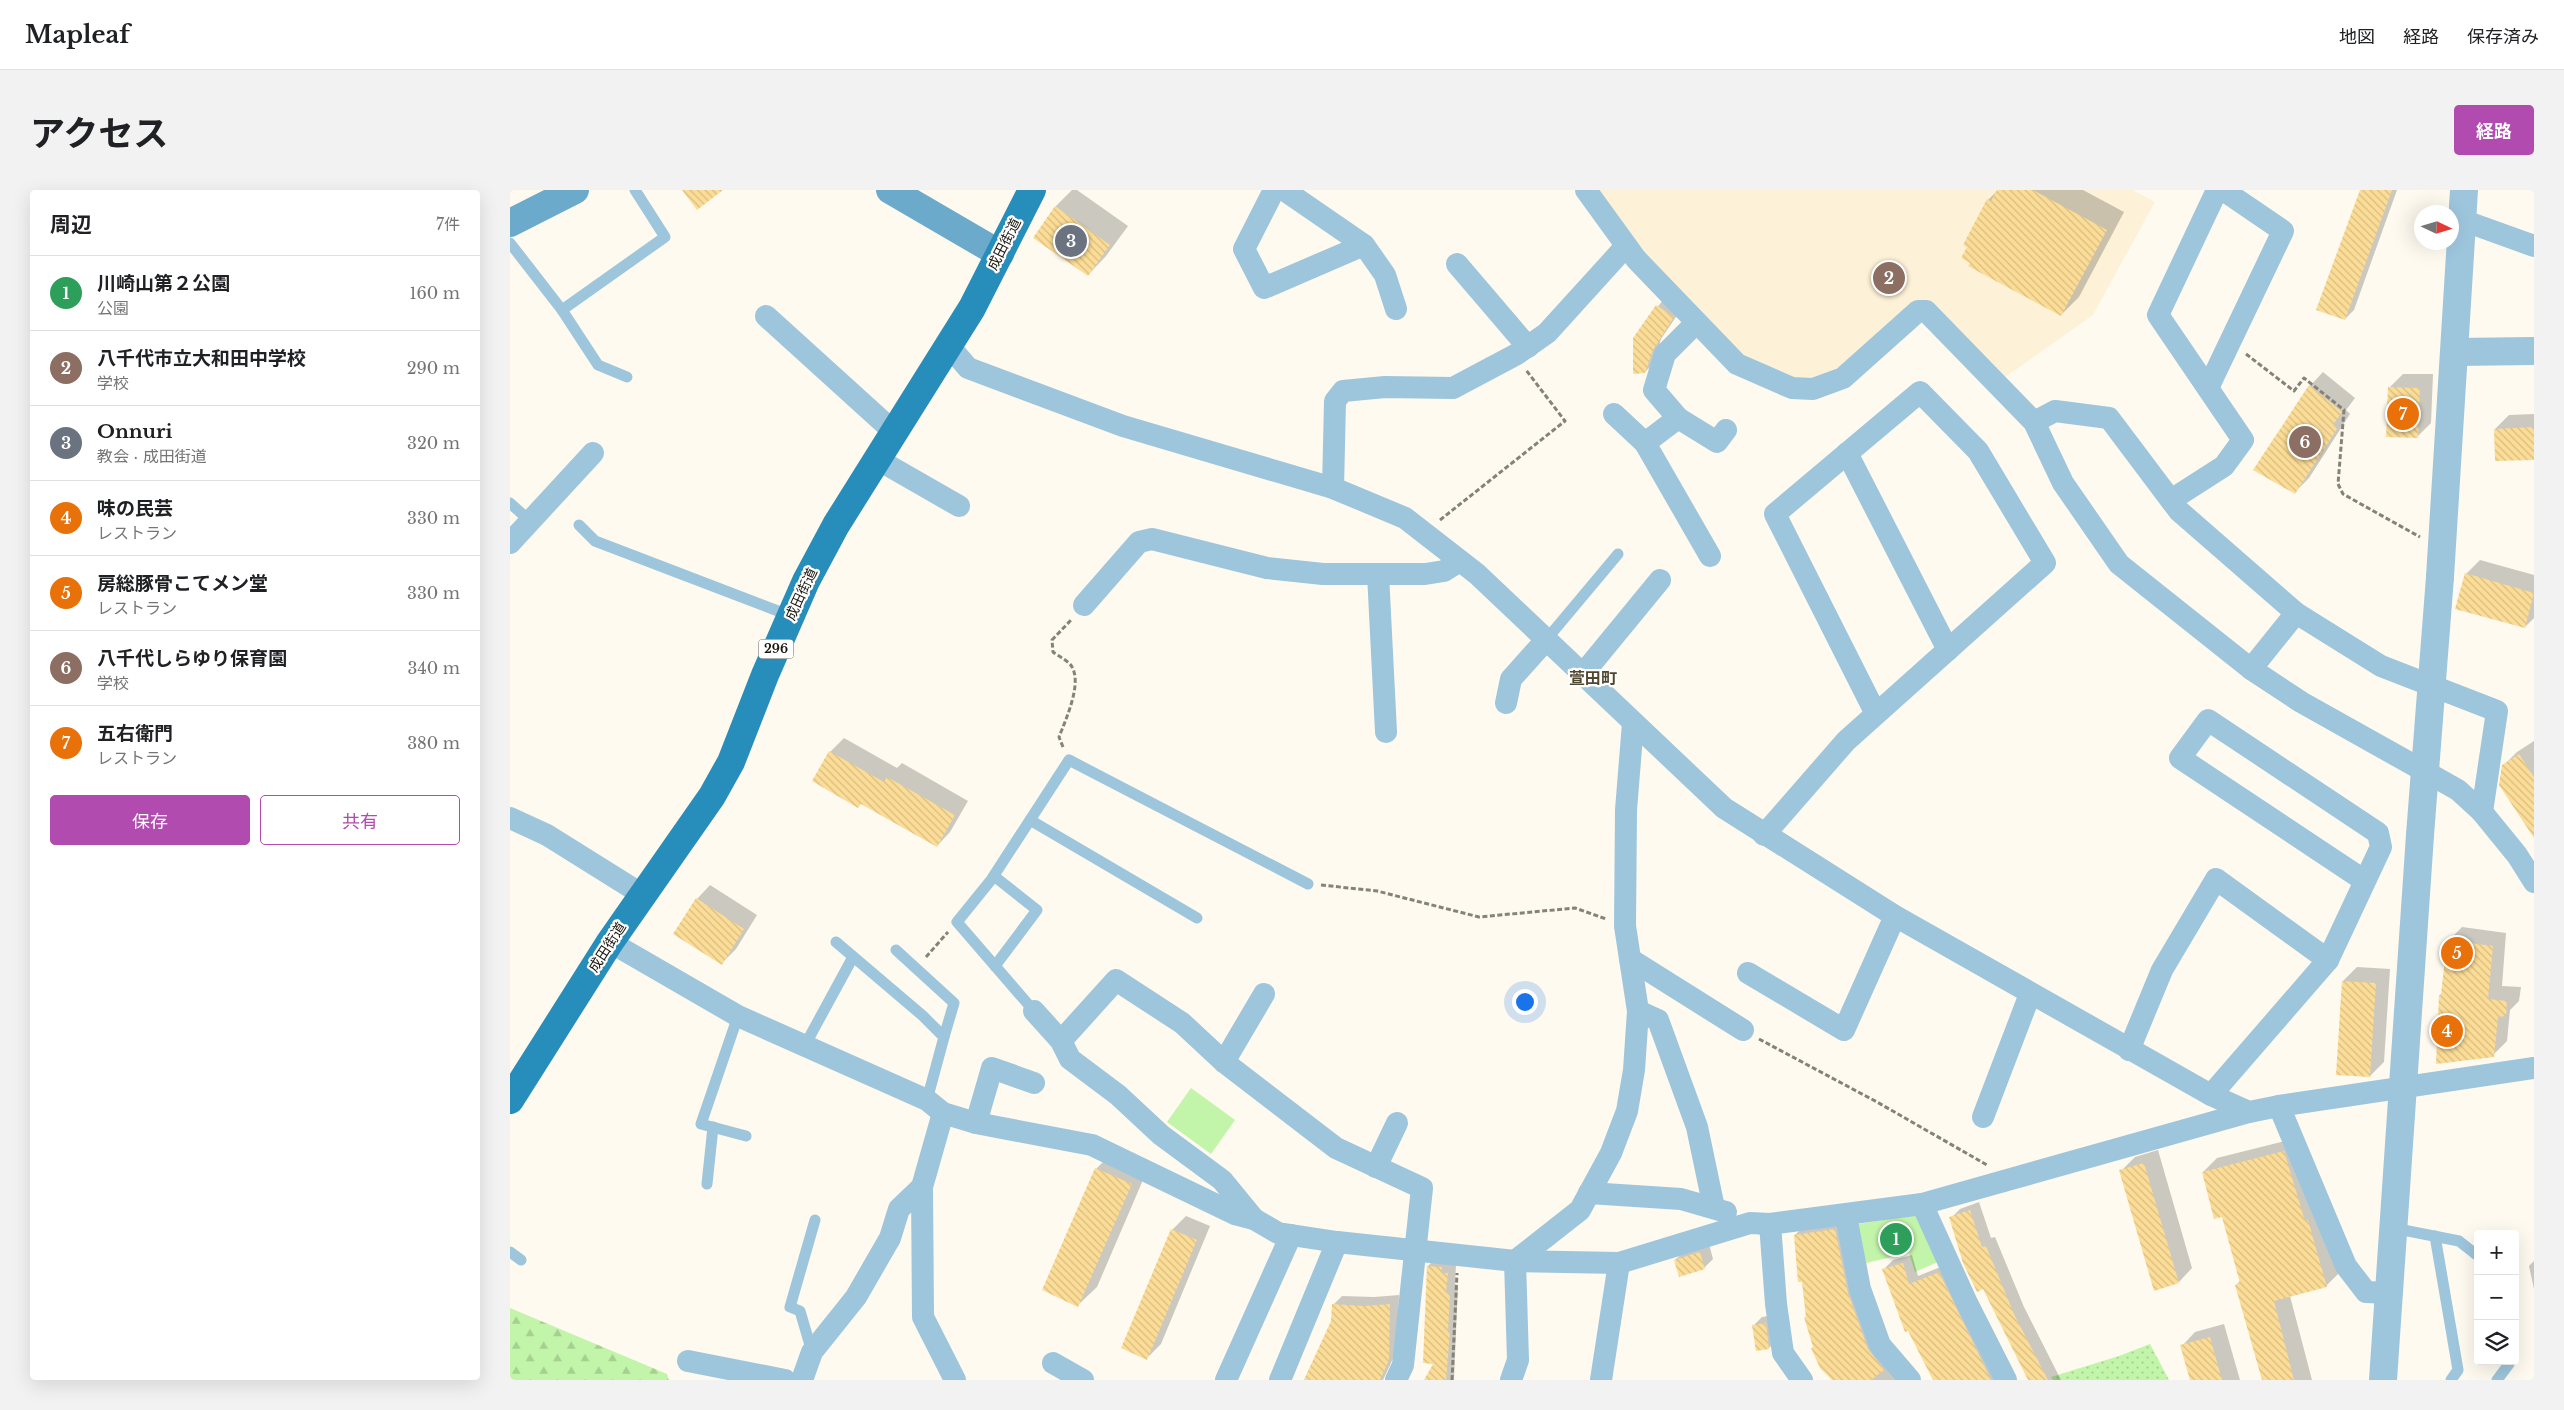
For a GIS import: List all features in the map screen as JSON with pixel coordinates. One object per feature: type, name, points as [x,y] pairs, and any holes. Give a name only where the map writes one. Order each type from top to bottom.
[{"type":"highway","name":"成田街道","points":[[510,1100],[610,942],[712,796],[731,762],[765,674],[836,525],[949,346],[1000,254],[1032,190]]},
{"type":"main road","points":[[510,223],[575,190]]},
{"type":"main road","points":[[890,190],[1000,254]]},
{"type":"street","points":[[1274,190],[1244,248],[1264,288],[1364,245]]},
{"type":"street","points":[[1284,190],[1364,245],[1385,275],[1396,309]]},
{"type":"street","points":[[1586,190],[1626,246],[1696,323],[1737,364],[1792,388],[1813,390],[1842,378],[1918,311],[1926,311],[2034,422],[2063,483],[2119,564],[2251,670],[2301,702],[2458,790],[2482,812],[2517,856],[2534,882]]},
{"type":"street","points":[[2171,500],[2224,466],[2242,440],[2158,315],[2217,190]]},
{"type":"street","points":[[2208,388],[2283,231],[2223,190]]},
{"type":"street","points":[[2383,1380],[2420,836],[2442,549],[2464,190]]},
{"type":"street","points":[[2462,220],[2534,246]]},
{"type":"street","points":[[1333,488],[1334,401],[1343,391],[1385,387],[1453,388],[1522,351],[1547,333],[1626,246]]},
{"type":"street","points":[[1457,264],[1522,351]]},
{"type":"street","points":[[766,316],[894,432]]},
{"type":"street","points":[[1696,323],[1665,354],[1654,390],[1678,418],[1718,442]]},
{"type":"street","points":[[949,346],[968,368],[1122,426],[1333,488],[1405,518],[1477,574],[1632,723],[1724,808],[1895,916],[2129,1050],[2211,1095],[2249,1112]]},
{"type":"street","points":[[2455,352],[2534,351]]},
{"type":"street","points":[[1764,835],[1846,740],[1876,714],[1948,650],[2045,563],[1978,451],[1920,392],[1775,514],[1876,714]]},
{"type":"street","points":[[2034,422],[2054,411],[2109,418],[2179,510],[2296,613],[2381,666],[2497,711],[2482,812]]},
{"type":"street","points":[[1614,414],[1645,443],[1660,466],[1710,556]]},
{"type":"street","points":[[1645,443],[1678,418]]},
{"type":"street","points":[[1847,452],[1948,650]]},
{"type":"street","points":[[510,543],[593,453]]},
{"type":"street","points":[[877,459],[959,506]]},
{"type":"street","points":[[1084,605],[1139,542],[1152,539],[1195,552],[1267,568],[1323,574],[1425,574],[1444,571],[1460,561]]},
{"type":"street","points":[[1378,574],[1386,732]]},
{"type":"street","points":[[1582,675],[1660,580]]},
{"type":"street","points":[[2251,670],[2296,613]]},
{"type":"street","points":[[1506,703],[1511,679],[1546,640]]},
{"type":"street","points":[[2211,1095],[2328,960],[2381,847],[2378,832],[2208,720],[2180,758],[2365,881]]},
{"type":"street","points":[[1515,1261],[1580,1210],[1612,1152],[1628,1112],[1634,1070],[1638,1011],[1626,926],[1626,810],[1632,723]]},
{"type":"street","points":[[510,818],[547,835],[642,894]]},
{"type":"street","points":[[2129,1050],[2162,970],[2216,879],[2328,960]]},
{"type":"street","points":[[1748,973],[1844,1030],[1895,916]]},
{"type":"street","points":[[610,942],[738,1016],[935,1106],[976,1123],[1092,1145],[1235,1214],[1254,1219],[1278,1233],[1337,1242],[1515,1261],[1619,1263],[1760,1224],[1846,1216],[1922,1204],[2249,1112],[2534,1068]]},
{"type":"street","points":[[1630,959],[1743,1030]]},
{"type":"street","points":[[1061,1041],[1116,980],[1182,1023],[1224,1062],[1336,1148],[1422,1188],[1413,1250],[1403,1365],[1396,1380]]},
{"type":"street","points":[[1224,1062],[1264,994]]},
{"type":"street","points":[[1983,1117],[2030,994]]},
{"type":"street","points":[[1034,1011],[1061,1041],[1070,1059],[1118,1096],[1160,1135],[1222,1180],[1254,1219]]},
{"type":"street","points":[[1638,1011],[1658,1020],[1697,1127],[1714,1208]]},
{"type":"street","points":[[976,1123],[992,1068],[1034,1083]]},
{"type":"street","points":[[935,1106],[922,1187],[922,1317],[955,1380]]},
{"type":"street","points":[[2279,1106],[2346,1266],[2366,1292],[2389,1293]]},
{"type":"street","points":[[1376,1166],[1397,1123]]},
{"type":"street","points":[[802,1380],[812,1352],[856,1297],[890,1238],[899,1209],[922,1187]]},
{"type":"street","points":[[1589,1193],[1680,1199],[1714,1208],[1760,1224]]},
{"type":"street","points":[[1922,1204],[1967,1303],[2006,1380]]},
{"type":"street","points":[[1846,1216],[1860,1289],[1880,1345],[1910,1380]]},
{"type":"street","points":[[1760,1224],[1776,1304],[1783,1353],[1802,1380]]},
{"type":"street","points":[[1226,1380],[1291,1235]]},
{"type":"street","points":[[1280,1380],[1337,1242]]},
{"type":"street","points":[[1511,1380],[1518,1360],[1515,1261]]},
{"type":"street","points":[[1601,1380],[1619,1263]]},
{"type":"street","points":[[688,1360],[786,1380]]},
{"type":"street","points":[[1053,1363],[1083,1380]]},
{"type":"lane","points":[[562,310],[665,237],[635,190]]},
{"type":"lane","points":[[510,243],[562,310],[598,365],[627,377]]},
{"type":"lane","points":[[510,503],[530,521]]},
{"type":"lane","points":[[579,525],[595,541],[791,616]]},
{"type":"lane","points":[[1546,640],[1618,554]]},
{"type":"lane","points":[[1034,1011],[957,922],[994,876],[1069,760],[1308,884]]},
{"type":"lane","points":[[1030,820],[1197,918]]},
{"type":"lane","points":[[994,876],[1037,910],[995,966]]},
{"type":"lane","points":[[836,942],[923,1016],[944,1037]]},
{"type":"lane","points":[[896,950],[954,1003],[944,1037],[935,1106]]},
{"type":"lane","points":[[804,1047],[853,956]]},
{"type":"lane","points":[[738,1016],[701,1124],[746,1136]]},
{"type":"lane","points":[[707,1184],[714,1127]]},
{"type":"lane","points":[[812,1352],[800,1312],[790,1307],[815,1220]]},
{"type":"lane","points":[[2393,1228],[2459,1241],[2474,1253]]},
{"type":"lane","points":[[2435,1236],[2458,1370],[2451,1380]]},
{"type":"lane","points":[[510,1252],[521,1260]]},
{"type":"lane","points":[[2503,1378],[2508,1365]]},
{"type":"path","points":[[2230,341],[2294,391],[2304,378],[2344,410],[2338,484],[2343,494],[2442,549]]},
{"type":"path","points":[[1424,533],[1565,421],[1541,392],[1522,351]]},
{"type":"path","points":[[1069,760],[1059,737],[1073,700],[1074,674],[1072,666],[1053,652],[1052,640],[1084,605]]},
{"type":"path","points":[[1308,884],[1377,890],[1479,916],[1575,908],[1626,926]]},
{"type":"path","points":[[916,968],[957,922]]},
{"type":"path","points":[[1743,1030],[1877,1102],[2012,1179]]},
{"type":"path","points":[[1452,1380],[1458,1255]]},
{"type":"shaded area","points":[[1598,190],[2133,190],[2155,202],[2093,315],[2004,378],[1931,305],[1831,376],[1795,380],[1741,356],[1644,256]]},
{"type":"green space","points":[[1191,1088],[1235,1120],[1211,1154],[1167,1122]]},
{"type":"green space","points":[[1921,1214],[1940,1261],[1915,1272],[1909,1253],[1866,1263],[1858,1224]]},
{"type":"green space","points":[[510,1308],[667,1374],[669,1380],[510,1380]]},
{"type":"green space","points":[[2150,1344],[2169,1380],[2053,1380],[2051,1377],[2119,1356]]},
{"type":"building","points":[[682,190],[723,190],[697,210]]},
{"type":"building","points":[[1997,190],[2033,190],[2107,230],[2061,316],[1968,266],[1970,263],[1961,258],[1967,247],[1963,245],[1987,199],[1991,201]]},
{"type":"building","points":[[2360,190],[2392,190],[2345,320],[2316,310]]},
{"type":"building","points":[[1055,206],[1110,245],[1088,276],[1033,238]]},
{"type":"building","points":[[1656,305],[1674,317],[1653,350],[1645,373],[1633,374],[1633,338]]},
{"type":"building","points":[[2309,385],[2342,412],[2333,425],[2337,429],[2295,494],[2253,470]]},
{"type":"building","points":[[2388,387],[2420,388],[2418,438],[2386,437]]},
{"type":"building","points":[[2534,427],[2534,460],[2495,461],[2494,429]]},
{"type":"building","points":[[2465,573],[2534,593],[2525,628],[2455,609]]},
{"type":"building","points":[[829,751],[884,782],[887,777],[955,815],[937,847],[861,804],[858,808],[812,781]]},
{"type":"building","points":[[2519,754],[2534,777],[2534,838],[2499,785],[2502,765]]},
{"type":"building","points":[[696,898],[744,929],[722,965],[673,934]]},
{"type":"building","points":[[2447,940],[2493,946],[2488,999],[2507,1001],[2506,1016],[2498,1017],[2494,1057],[2436,1064],[2439,995],[2441,995]]},
{"type":"building","points":[[2342,981],[2376,983],[2370,1077],[2336,1075]]},
{"type":"building","points":[[2284,1151],[2305,1221],[2308,1220],[2327,1287],[2274,1301],[2294,1380],[2262,1380],[2235,1285],[2240,1283],[2222,1217],[2214,1219],[2202,1172]]},
{"type":"building","points":[[2144,1163],[2179,1283],[2154,1291],[2119,1170]]},
{"type":"building","points":[[1095,1168],[1132,1184],[1078,1307],[1042,1290]]},
{"type":"building","points":[[1970,1210],[1982,1247],[1986,1246],[2015,1316],[2048,1380],[2028,1380],[1983,1289],[1977,1292],[1963,1263],[1949,1217]]},
{"type":"building","points":[[1171,1229],[1197,1240],[1147,1360],[1121,1348]]},
{"type":"building","points":[[1835,1229],[1848,1293],[1868,1349],[1884,1370],[1871,1380],[1832,1380],[1820,1368],[1811,1348],[1813,1347],[1804,1317],[1806,1317],[1802,1282],[1798,1282],[1794,1235]]},
{"type":"building","points":[[1700,1252],[1705,1269],[1679,1277],[1674,1260]]},
{"type":"building","points":[[1903,1263],[1909,1284],[1939,1272],[1991,1380],[1933,1380],[1908,1331],[1905,1332],[1882,1269]]},
{"type":"building","points":[[1427,1266],[1442,1267],[1441,1273],[1448,1273],[1446,1293],[1450,1293],[1448,1333],[1450,1331],[1446,1380],[1424,1380],[1433,1364],[1423,1363]]},
{"type":"building","points":[[1332,1304],[1364,1306],[1390,1304],[1389,1360],[1380,1380],[1304,1380],[1331,1321]]},
{"type":"building","points":[[1766,1323],[1769,1349],[1756,1351],[1752,1325]]},
{"type":"building","points":[[2210,1337],[2222,1380],[2190,1380],[2180,1345]]},
{"type":"place","name":"Onnuri","points":[[1071,241]]},
{"type":"place","name":"八千代市立大和田中学校","points":[[1889,278]]},
{"type":"place","name":"五右衛門","points":[[2403,414]]},
{"type":"place","name":"八千代しらゆり保育園","points":[[2305,442]]},
{"type":"place","name":"房総豚骨こてメン堂","points":[[2457,953]]},
{"type":"place","name":"味の民芸","points":[[2447,1031]]},
{"type":"place","name":"川崎山第２公園","points":[[1896,1239]]},
{"type":"district","name":"萱田町","points":[[1593,678]]}]
